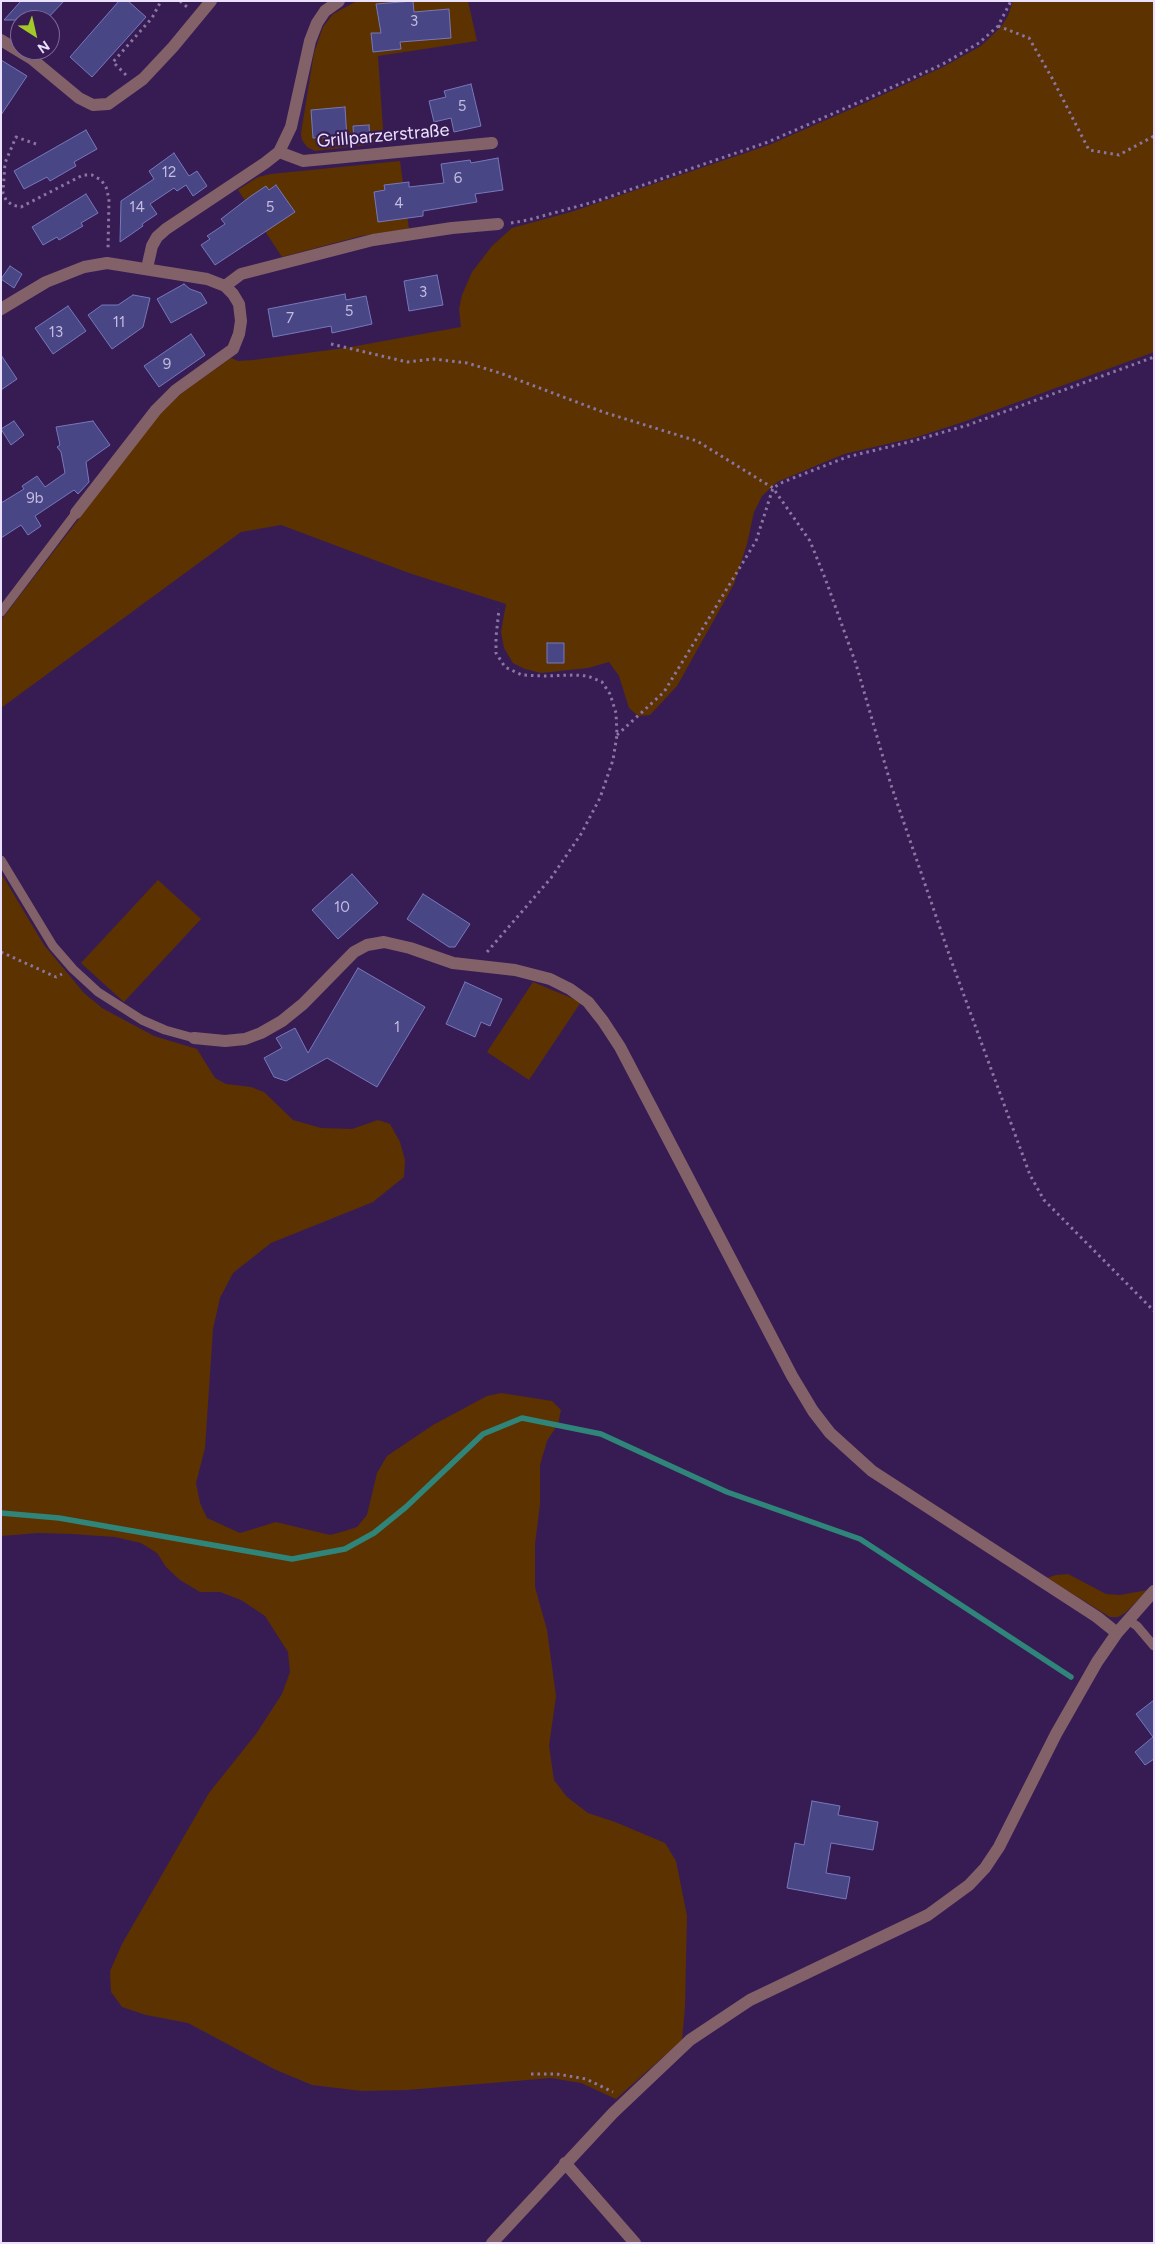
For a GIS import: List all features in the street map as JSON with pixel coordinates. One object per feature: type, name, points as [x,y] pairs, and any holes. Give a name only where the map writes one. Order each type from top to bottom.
[{"type":"street","points":[[1,40],[32,59],[79,98],[93,105],[108,104],[134,85],[173,47],[211,1]]},
{"type":"street","points":[[147,268],[152,246],[157,237],[166,229],[265,164],[279,152],[291,127],[314,29],[325,11],[339,1]]},
{"type":"street","name":"Grillparzerstraße","points":[[279,152],[303,161],[492,143]]},
{"type":"street","points":[[225,286],[241,274],[373,240],[452,228],[498,224]]},
{"type":"street","points":[[1,309],[46,282],[84,267],[107,263],[207,279],[225,286],[239,304],[241,321],[239,334],[233,349],[176,390],[156,410],[76,513]]},
{"type":"street","points":[[194,1038],[225,1041],[245,1039],[261,1033],[282,1021],[303,1004],[354,952],[367,945],[384,942],[410,948],[453,963],[515,970],[550,979],[570,989],[588,1002],[603,1021],[638,1080],[792,1376],[813,1411],[830,1433],[872,1471],[1097,1617],[1117,1633]]},
{"type":"street","points":[[492,2243],[565,2163],[690,2040],[718,2020],[790,1979],[928,1915],[969,1885],[986,1868],[999,1847],[1075,1699],[1097,1662],[1117,1633],[1154,1591]]},
{"type":"street","points":[[565,2163],[635,2243]]},
{"type":"lane","points":[[1,612],[76,513]]},
{"type":"lane","points":[[1,860],[53,946],[73,969],[98,992],[142,1020],[165,1030],[194,1038]]},
{"type":"lane","points":[[1128,1620],[1137,1626],[1154,1646]]},
{"type":"path","points":[[134,85],[113,62],[152,18],[161,1]]},
{"type":"path","points":[[498,224],[528,220],[597,200],[768,142],[943,64],[979,43],[998,26],[1011,1]]},
{"type":"path","points":[[998,26],[1028,38],[1052,78],[1089,150],[1119,155],[1154,136]]},
{"type":"path","points":[[36,144],[16,137],[5,163],[3,193],[6,200],[12,206],[21,207],[83,175],[92,175],[101,180],[106,187],[109,199],[107,263]]},
{"type":"path","points":[[331,344],[407,362],[434,359],[467,363],[500,373],[603,412],[697,441],[773,488],[810,541],[825,578],[856,664],[891,784],[951,960],[1030,1175],[1044,1200],[1154,1311]]},
{"type":"path","points":[[617,736],[664,692],[756,540],[773,488],[783,482],[847,457],[968,425],[1154,357]]},
{"type":"path","points":[[475,966],[551,878],[581,834],[600,798],[613,760],[617,736],[616,713],[610,694],[602,682],[588,676],[522,675],[505,667],[496,653],[498,609]]},
{"type":"path","points":[[1,952],[56,977],[73,969]]},
{"type":"path","points":[[531,2074],[557,2074],[586,2079],[607,2088],[626,2101]]},
{"type":"shaded area","points":[[357,1],[468,1],[477,41],[378,56],[384,143],[315,151],[307,147],[302,140],[301,133],[314,53],[323,27],[333,14]]},
{"type":"shaded area","points":[[1013,1],[1154,1],[1154,352],[963,422],[917,437],[844,454],[777,482],[762,496],[754,512],[747,544],[734,584],[677,686],[650,715],[638,716],[629,708],[619,676],[609,662],[588,668],[541,673],[525,669],[513,663],[504,648],[501,632],[506,604],[409,573],[281,525],[241,532],[1,708],[1,620],[161,412],[183,392],[231,358],[238,361],[253,360],[345,348],[461,327],[459,309],[462,295],[472,272],[492,246],[512,228],[571,212],[769,145],[865,103],[943,67],[981,46],[1001,27],[1008,16]]},
{"type":"shaded area","points":[[400,161],[409,229],[361,236],[282,257],[238,190],[258,177],[271,174]]},
{"type":"shaded area","points":[[1,873],[44,945],[84,993],[102,1008],[154,1036],[197,1049],[215,1078],[226,1084],[251,1087],[264,1092],[293,1120],[321,1128],[352,1129],[378,1120],[390,1124],[400,1142],[405,1160],[404,1177],[373,1202],[271,1243],[233,1273],[220,1298],[213,1329],[205,1448],[196,1483],[200,1503],[207,1518],[240,1533],[276,1522],[330,1535],[345,1531],[357,1527],[367,1515],[377,1473],[387,1456],[433,1425],[487,1396],[501,1393],[552,1401],[561,1410],[558,1424],[547,1441],[540,1465],[540,1504],[535,1544],[535,1587],[547,1630],[556,1696],[549,1746],[554,1780],[567,1797],[588,1813],[665,1843],[676,1861],[687,1916],[685,2007],[682,2040],[616,2099],[581,2083],[551,2078],[407,2090],[362,2091],[312,2085],[274,2069],[188,2023],[146,2015],[122,2007],[111,1992],[110,1971],[122,1944],[209,1793],[256,1734],[282,1694],[290,1672],[288,1652],[265,1616],[241,1600],[220,1592],[200,1592],[180,1580],[166,1567],[157,1553],[141,1543],[115,1537],[72,1534],[38,1533],[1,1536]]},
{"type":"shaded area","points":[[158,880],[201,919],[124,1002],[81,963]]},
{"type":"shaded area","points":[[533,982],[581,1002],[529,1080],[487,1052]]},
{"type":"shaded area","points":[[1068,1574],[1106,1594],[1120,1595],[1148,1590],[1125,1613],[1118,1617],[1110,1617],[1047,1578]]},
{"type":"building","points":[[21,1],[64,1],[55,10],[13,10]]},
{"type":"building","points":[[119,1],[128,1],[146,17],[92,77],[70,57]]},
{"type":"building","points":[[413,1],[414,12],[449,9],[451,38],[400,42],[401,49],[373,52],[371,33],[381,33],[376,4]]},
{"type":"building","points":[[10,13],[10,20],[4,20]]},
{"type":"building","points":[[1,60],[27,76],[1,115]]},
{"type":"building","points":[[471,84],[481,126],[454,132],[451,118],[434,122],[429,101],[446,97],[444,91]]},
{"type":"building","points":[[345,107],[347,139],[326,141],[326,137],[313,138],[311,110]]},
{"type":"building","points":[[369,125],[370,141],[354,142],[353,126]]},
{"type":"building","points":[[86,130],[97,149],[74,162],[76,166],[50,181],[47,177],[24,189],[14,171]]},
{"type":"building","points":[[174,153],[189,176],[197,171],[207,186],[193,196],[186,185],[177,191],[174,188],[150,204],[157,214],[120,242],[121,201],[154,179],[149,171]]},
{"type":"building","points":[[498,158],[503,190],[475,194],[477,202],[423,211],[423,216],[378,222],[374,192],[385,190],[384,185],[409,182],[409,187],[444,183],[441,164],[470,160],[471,163]]},
{"type":"building","points":[[276,185],[295,212],[215,265],[201,245],[210,239],[207,236],[225,224],[221,219],[251,196],[266,186],[269,190]]},
{"type":"building","points":[[86,194],[98,213],[81,223],[83,226],[59,240],[57,237],[43,245],[32,227]]},
{"type":"building","points":[[10,266],[22,274],[14,288],[1,279]]},
{"type":"building","points":[[437,275],[443,305],[409,311],[404,281]]},
{"type":"building","points":[[184,284],[190,289],[201,293],[207,303],[171,323],[157,299]]},
{"type":"building","points":[[345,294],[346,300],[366,296],[372,324],[332,333],[331,326],[273,337],[268,309]]},
{"type":"building","points":[[133,295],[150,298],[143,327],[112,349],[88,315],[102,305],[118,305]]},
{"type":"building","points":[[68,306],[86,331],[53,354],[35,328]]},
{"type":"building","points":[[191,334],[205,355],[159,387],[144,366]]},
{"type":"building","points":[[1,355],[17,379],[1,390]]},
{"type":"building","points":[[14,421],[24,435],[11,445],[1,429]]},
{"type":"building","points":[[93,421],[110,445],[86,462],[89,482],[78,494],[74,490],[35,516],[41,526],[28,535],[21,525],[1,538],[1,503],[24,489],[22,486],[37,476],[45,487],[65,473],[61,452],[57,447],[60,445],[56,427]]},
{"type":"building","points":[[547,643],[564,643],[564,663],[547,663]]},
{"type":"building","points":[[352,874],[378,903],[338,939],[312,910]]},
{"type":"building","points":[[423,894],[470,924],[455,947],[449,947],[407,919]]},
{"type":"building","points":[[358,968],[425,1007],[377,1087],[327,1058],[286,1081],[274,1077],[264,1058],[282,1048],[276,1038],[295,1028],[308,1053]]},
{"type":"building","points":[[465,982],[502,999],[490,1026],[481,1022],[475,1037],[446,1024]]},
{"type":"building","points":[[1154,1700],[1154,1759],[1145,1765],[1135,1752],[1153,1737],[1136,1714]]},
{"type":"building","points":[[812,1801],[840,1806],[838,1815],[878,1822],[873,1850],[831,1843],[826,1873],[850,1877],[846,1899],[787,1888],[795,1843],[804,1845]]},
{"type":"waterway","points":[[1,1513],[59,1518],[292,1559],[345,1549],[374,1533],[406,1507],[483,1434],[522,1418],[601,1434],[727,1492],[860,1539],[1071,1677]]}]
